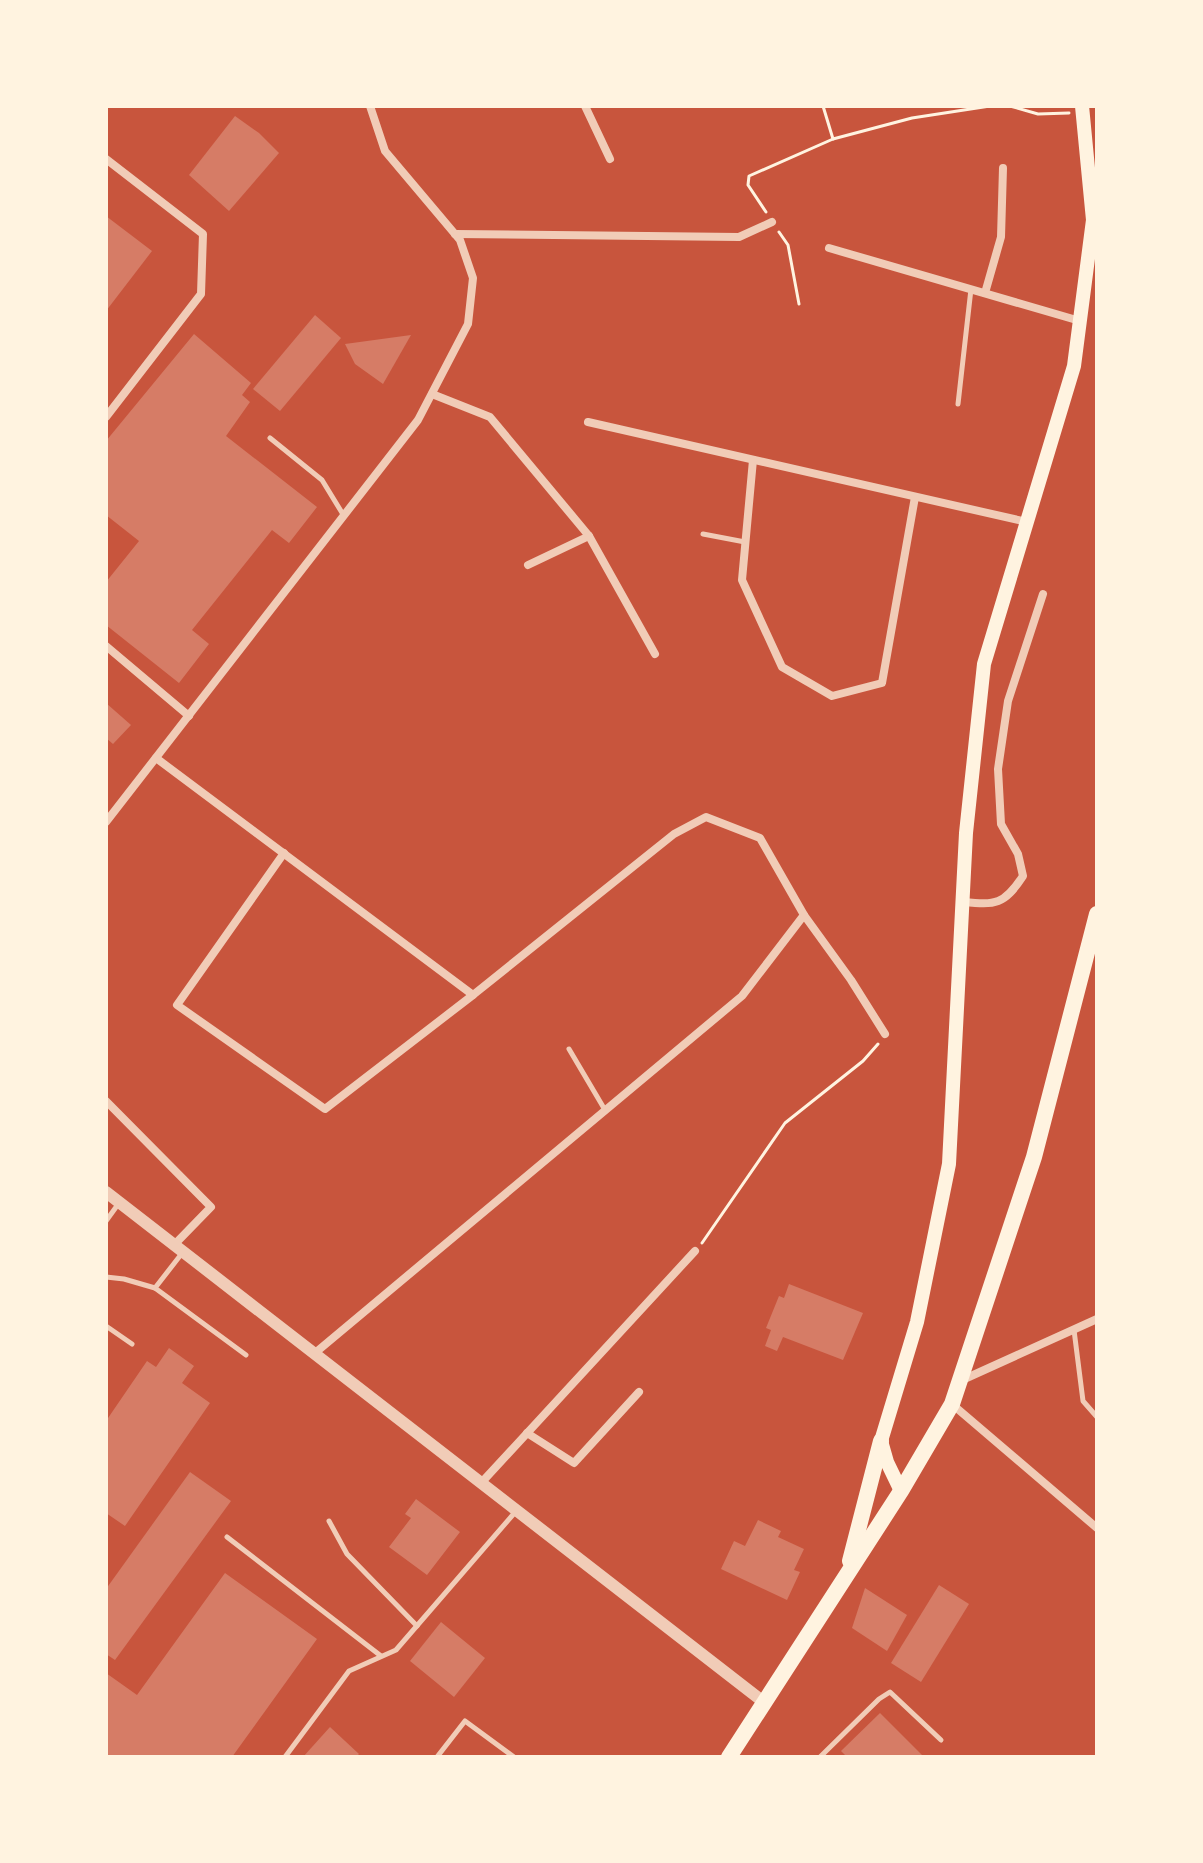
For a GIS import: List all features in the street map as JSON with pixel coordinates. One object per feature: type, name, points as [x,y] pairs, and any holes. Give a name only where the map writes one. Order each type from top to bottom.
[{"type":"main road","points":[[845,1578],[881,1441],[917,1322],[949,1164],[966,833],[984,664],[1074,366],[1093,220],[1086,112]]},
{"type":"main road","points":[[733,1756],[901,1491],[952,1404],[1034,1157],[1097,914]]},
{"type":"main road","points":[[881,1441],[901,1491]]},
{"type":"street","points":[[106,822],[418,420],[468,324],[473,278],[460,240],[385,151],[370,106]]},
{"type":"street","points":[[585,106],[610,159]]},
{"type":"street","points":[[106,159],[203,234],[201,294],[106,417]]},
{"type":"street","points":[[985,293],[1001,237],[1003,168]]},
{"type":"street","points":[[455,234],[739,237],[772,222]]},
{"type":"street","points":[[829,248],[1080,321]]},
{"type":"street","points":[[432,394],[490,417],[589,536],[655,654]]},
{"type":"street","points":[[588,422],[1027,522]]},
{"type":"street","points":[[753,460],[742,580],[782,667],[832,696],[882,683],[915,497]]},
{"type":"street","points":[[528,565],[589,536]]},
{"type":"street","points":[[963,902],[992,905],[1010,896],[1023,876],[1018,854],[1001,824],[998,769],[1008,701],[1043,594]]},
{"type":"street","points":[[106,646],[189,716]]},
{"type":"street","points":[[156,758],[473,995]]},
{"type":"street","points":[[284,853],[177,1005],[325,1109],[674,834],[706,817],[760,838],[804,915],[885,1034]]},
{"type":"street","points":[[315,1353],[742,996],[804,915]]},
{"type":"street","points":[[106,1101],[211,1207],[179,1248]]},
{"type":"street","points":[[106,1192],[765,1703]]},
{"type":"street","points":[[482,1482],[695,1251]]},
{"type":"street","points":[[960,1381],[1097,1319]]},
{"type":"street","points":[[527,1433],[574,1463],[639,1392]]},
{"type":"street","points":[[952,1404],[1097,1528]]},
{"type":"lane","points":[[958,404],[971,289]]},
{"type":"lane","points":[[270,438],[322,480],[344,517]]},
{"type":"lane","points":[[703,534],[746,542]]},
{"type":"lane","points":[[569,1049],[605,1110]]},
{"type":"lane","points":[[106,1221],[120,1202]]},
{"type":"lane","points":[[155,1288],[179,1248]]},
{"type":"lane","points":[[106,1277],[155,1288],[246,1355]]},
{"type":"lane","points":[[106,1326],[132,1344]]},
{"type":"lane","points":[[1074,1330],[1083,1401],[1097,1417]]},
{"type":"lane","points":[[285,1757],[349,1671],[396,1650],[518,1510]]},
{"type":"lane","points":[[329,1521],[347,1554],[417,1626]]},
{"type":"lane","points":[[227,1537],[381,1656]]},
{"type":"lane","points":[[820,1757],[890,1692],[941,1740]]},
{"type":"lane","points":[[437,1757],[465,1721],[514,1757]]},
{"type":"path","points":[[823,106],[833,139]]},
{"type":"path","points":[[799,304],[788,245],[748,185],[749,176],[833,139],[912,118],[990,106]]},
{"type":"path","points":[[1010,106],[1038,114],[1086,112]]},
{"type":"path","points":[[695,1251],[785,1123],[863,1061],[885,1034]]},
{"type":"building","points":[[235,116],[259,133],[279,153],[229,211],[189,175]]},
{"type":"building","points":[[106,216],[152,251],[106,311]]},
{"type":"building","points":[[315,315],[341,338],[280,411],[253,389]]},
{"type":"building","points":[[194,334],[251,383],[242,395],[250,402],[226,436],[317,507],[289,543],[272,530],[192,630],[209,644],[179,683],[106,625],[106,582],[139,541],[106,515],[106,441]]},
{"type":"building","points":[[411,335],[383,384],[355,364],[345,344]]},
{"type":"building","points":[[106,703],[131,725],[113,744],[106,738]]},
{"type":"building","points":[[789,1284],[863,1313],[843,1360],[783,1337],[777,1351],[765,1346],[771,1330],[766,1328],[779,1296],[784,1298]]},
{"type":"building","points":[[169,1348],[194,1366],[182,1383],[210,1403],[125,1526],[106,1513],[106,1421],[147,1361],[156,1367]]},
{"type":"building","points":[[190,1472],[231,1501],[115,1660],[106,1654],[106,1589]]},
{"type":"building","points":[[416,1499],[460,1532],[427,1575],[389,1547],[411,1518],[405,1514]]},
{"type":"building","points":[[758,1520],[781,1531],[778,1537],[804,1549],[794,1570],[800,1572],[787,1600],[721,1569],[734,1541],[745,1546]]},
{"type":"building","points":[[225,1573],[317,1639],[232,1757],[106,1757],[106,1673],[137,1695]]},
{"type":"building","points":[[939,1585],[969,1604],[921,1682],[891,1663]]},
{"type":"building","points":[[865,1588],[907,1615],[887,1651],[852,1628]]},
{"type":"building","points":[[441,1622],[485,1658],[454,1697],[410,1661]]},
{"type":"building","points":[[880,1713],[924,1757],[847,1757],[841,1751]]},
{"type":"building","points":[[330,1727],[359,1754],[356,1757],[303,1757]]}]
